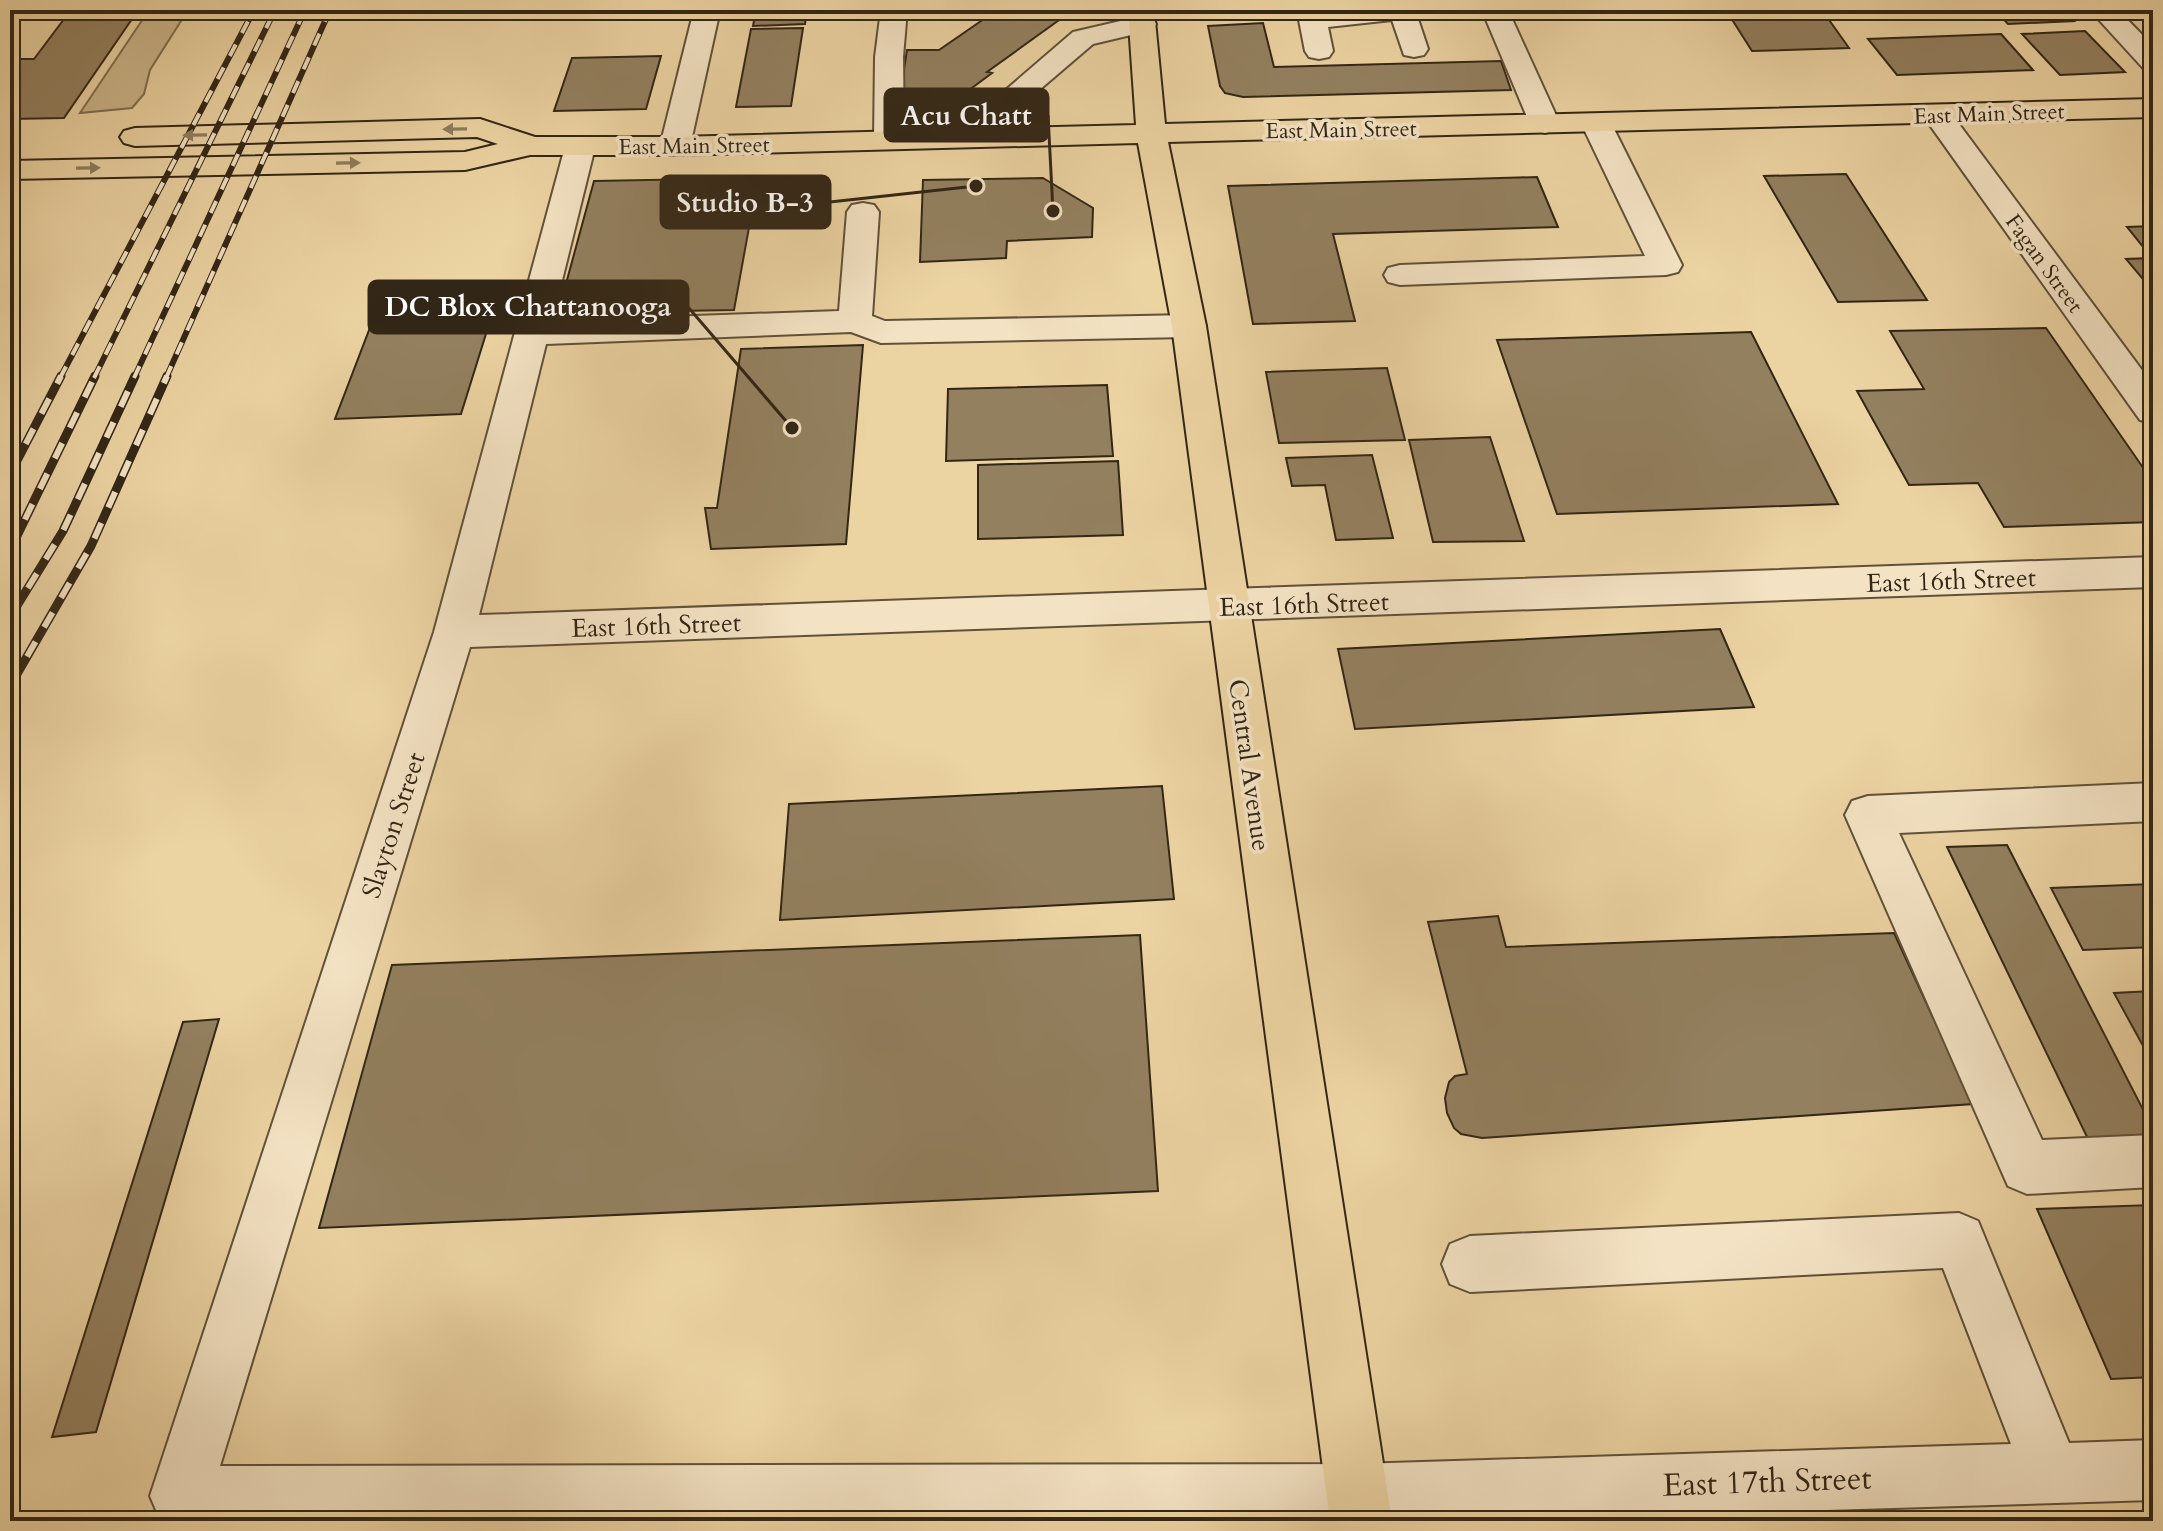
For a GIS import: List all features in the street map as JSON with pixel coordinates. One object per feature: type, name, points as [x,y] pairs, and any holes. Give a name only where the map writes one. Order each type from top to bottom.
[{"type":"main road","name":"Central Avenue","points":[[1142,17],[1151,133],[1189,326],[1227,606],[1360,1508]]},
{"type":"main road","name":"East Main Street","points":[[10,170],[465,161],[530,146],[675,146],[2153,108]]},
{"type":"main road","name":"East Main Street","points":[[104,138],[480,128],[530,146]]},
{"type":"street","points":[[675,146],[707,10]]},
{"type":"street","points":[[889,139],[889,57],[894,10]]},
{"type":"street","points":[[1495,10],[1545,124]]},
{"type":"street","points":[[2103,10],[2153,62]]},
{"type":"street","points":[[1319,51],[1313,20],[1402,11],[1414,49]]},
{"type":"street","points":[[965,138],[1083,38],[1142,17]]},
{"type":"street","name":"Fagan Street","points":[[1937,114],[2153,411]]},
{"type":"street","points":[[1400,275],[1666,265],[1596,123]]},
{"type":"street","name":"Slayton Street","points":[[180,1496],[454,632],[580,147]]},
{"type":"street","points":[[855,321],[863,212]]},
{"type":"street","points":[[532,333],[855,321],[881,332],[1189,326]]},
{"type":"street","name":"East 16th Street","points":[[454,632],[2153,572]]},
{"type":"street","points":[[2153,802],[1868,815],[2027,1167],[2153,1161]]},
{"type":"street","points":[[1470,1264],[1959,1240],[2052,1473]]},
{"type":"street","name":"East 17th Street","points":[[180,1496],[1360,1508],[2153,1470]]},
{"type":"shaded area","points":[[149,10],[188,10],[150,70],[144,94],[132,108],[80,113]]},
{"type":"building","points":[[10,10],[132,10],[126,19],[132,19],[64,118],[10,119],[10,65],[14,59],[34,59],[64,19],[10,20]]},
{"type":"building","points":[[756,10],[807,10],[805,24],[753,26]]},
{"type":"building","points":[[997,10],[1073,10],[987,72],[992,73],[957,99],[937,98],[939,107],[898,108],[907,50],[939,50]]},
{"type":"building","points":[[1726,10],[1822,10],[1849,48],[1752,51]]},
{"type":"building","points":[[1995,10],[2063,10],[2074,21],[2008,24]]},
{"type":"building","points":[[1263,23],[1274,67],[1501,61],[1511,90],[1243,97],[1225,93],[1220,86],[1208,26]]},
{"type":"building","points":[[803,28],[791,106],[736,107],[751,29]]},
{"type":"building","points":[[2085,31],[2125,72],[2060,75],[2022,34]]},
{"type":"building","points":[[2001,34],[2033,70],[1897,75],[1868,39]]},
{"type":"building","points":[[661,56],[646,109],[554,111],[572,58]]},
{"type":"building","points":[[1846,174],[1927,300],[1838,302],[1764,176]]},
{"type":"building","points":[[1537,177],[1558,227],[1333,234],[1355,321],[1253,324],[1228,186]]},
{"type":"building","points":[[758,178],[734,310],[558,313],[594,181]]},
{"type":"building","points":[[1043,178],[1093,208],[1092,237],[1007,241],[1006,258],[920,262],[923,180]]},
{"type":"building","points":[[2153,226],[2153,291],[2126,259],[2152,258],[2127,227]]},
{"type":"building","points":[[490,321],[461,414],[335,419],[371,325]]},
{"type":"building","points":[[2046,328],[2153,482],[2153,522],[2004,527],[1978,483],[1909,485],[1857,391],[1924,389],[1890,331]]},
{"type":"building","points":[[1751,332],[1838,504],[1557,514],[1497,340]]},
{"type":"building","points":[[863,345],[846,544],[711,549],[705,508],[717,508],[741,349]]},
{"type":"building","points":[[1387,368],[1405,440],[1279,443],[1266,372]]},
{"type":"building","points":[[1107,385],[1113,456],[946,461],[948,389]]},
{"type":"building","points":[[1490,437],[1524,541],[1433,542],[1409,440]]},
{"type":"building","points":[[1372,455],[1393,538],[1336,540],[1325,485],[1292,486],[1286,458]]},
{"type":"building","points":[[1118,461],[1123,535],[978,539],[978,465]]},
{"type":"building","points":[[1720,629],[1754,707],[1355,729],[1338,649]]},
{"type":"building","points":[[1162,786],[1174,899],[780,920],[789,804]]},
{"type":"building","points":[[2007,845],[2153,1129],[2153,1135],[2088,1139],[1947,847]]},
{"type":"building","points":[[2153,884],[2153,947],[2083,950],[2051,888]]},
{"type":"building","points":[[1498,916],[1506,947],[1894,933],[1973,1104],[1482,1138],[1461,1134],[1454,1128],[1447,1113],[1445,1098],[1449,1082],[1455,1076],[1467,1074],[1428,922]]},
{"type":"building","points":[[1140,935],[1158,1191],[319,1228],[392,965]]},
{"type":"building","points":[[2153,991],[2153,1064],[2114,993]]},
{"type":"building","points":[[219,1019],[96,1432],[52,1437],[183,1022]]},
{"type":"building","points":[[2153,1205],[2153,1377],[2111,1379],[2037,1209]]},
{"type":"railway","points":[[60,378],[254,10]]},
{"type":"railway","points":[[94,378],[275,10]]},
{"type":"railway","points":[[134,378],[305,10]]},
{"type":"railway","points":[[166,378],[330,10]]},
{"type":"railway","points":[[10,474],[61,376]]},
{"type":"railway","points":[[10,550],[95,376]]},
{"type":"railway","points":[[10,617],[63,531],[135,376]]},
{"type":"railway","points":[[10,686],[91,546],[167,376]]},
{"type":"place","name":"Studio B-3","points":[[976,186]]},
{"type":"place","name":"Acu Chatt","points":[[1053,211]]},
{"type":"place","name":"DC Blox Chattanooga","points":[[792,428]]}]
